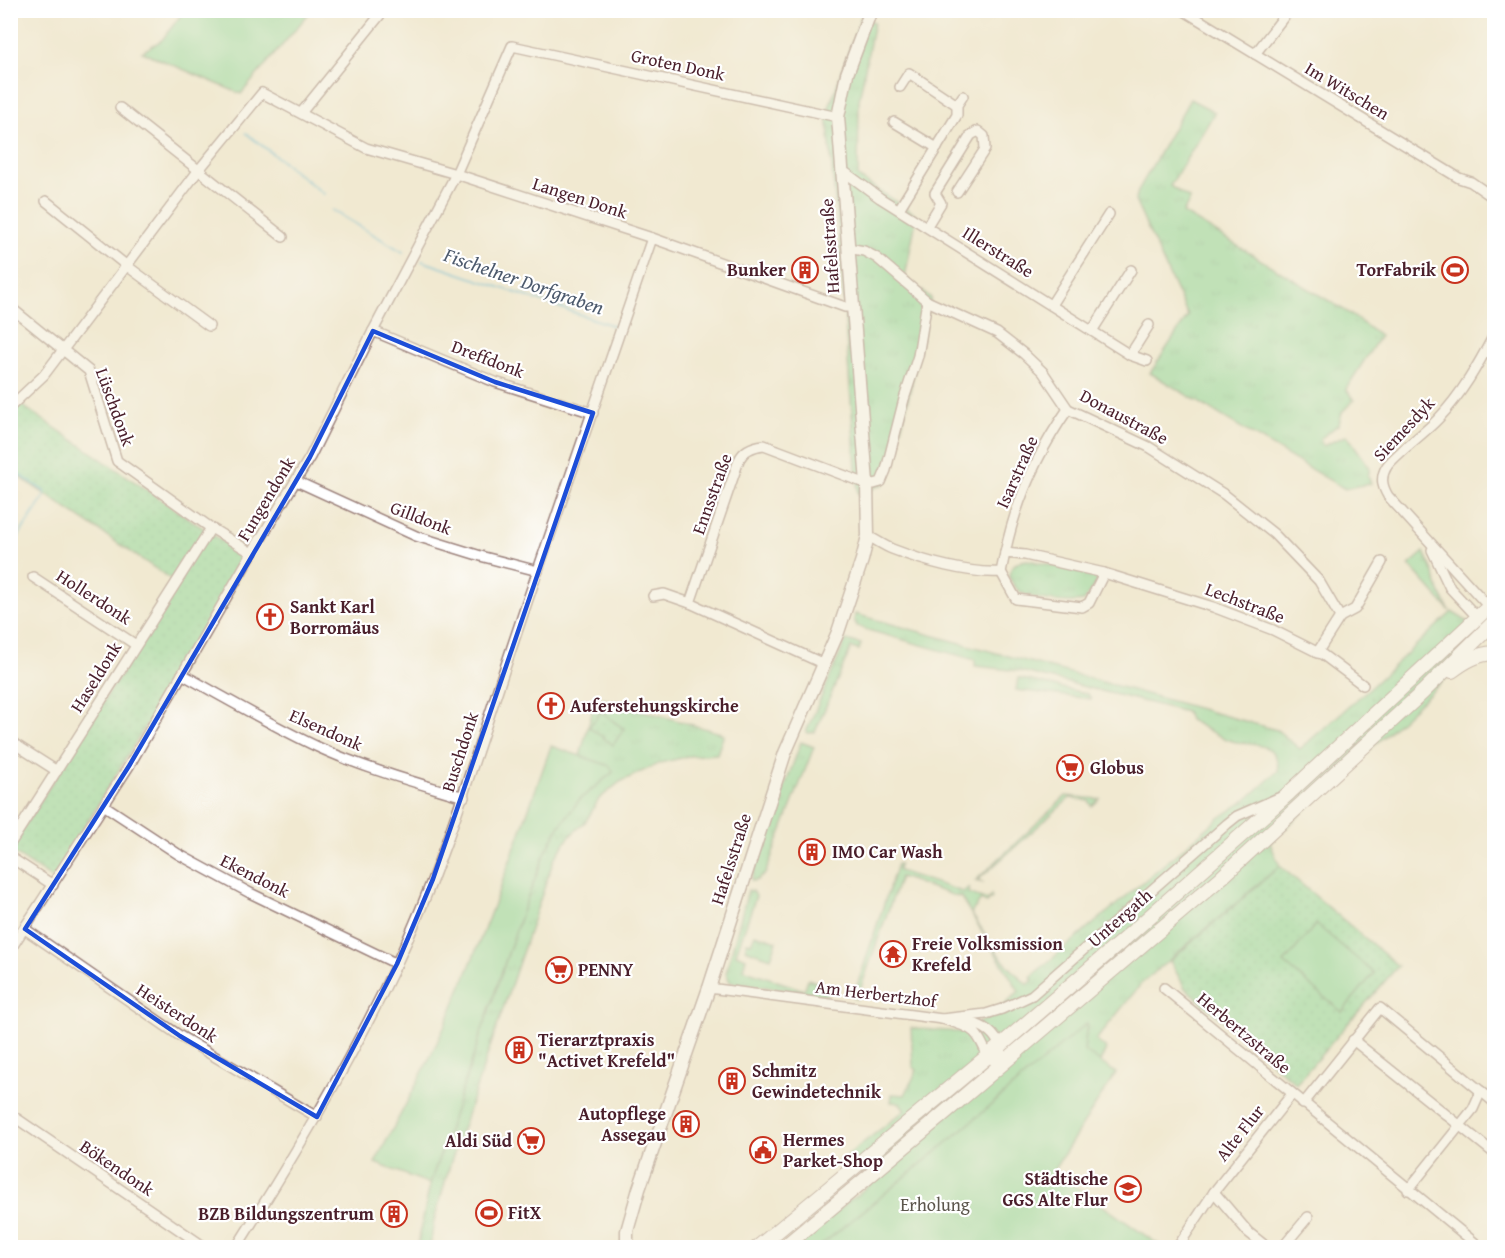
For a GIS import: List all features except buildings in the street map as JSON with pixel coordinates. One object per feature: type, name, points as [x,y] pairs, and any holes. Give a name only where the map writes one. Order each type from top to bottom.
[{"type":"main road","name":"Hafelsstraße","points":[[625,1248],[627,1231],[639,1189],[709,988],[785,753],[838,632],[868,536],[867,483],[838,117],[847,74],[871,10]]},
{"type":"main road","name":"Untergath","points":[[783,1248],[1222,877],[1423,692],[1489,626],[1493,607]]},
{"type":"main road","name":"Untergath","points":[[757,1248],[1000,1046],[1289,793],[1489,626]]},
{"type":"main road","name":"Untergath","points":[[1423,692],[1473,657],[1494,653]]},
{"type":"street","points":[[301,113],[384,10]]},
{"type":"street","name":"Im Witschen","points":[[1183,10],[1494,198]]},
{"type":"street","points":[[1255,54],[1289,10]]},
{"type":"street","name":"Groten Donk","points":[[512,46],[838,117]]},
{"type":"street","name":"Fungendonk","points":[[10,950],[105,806],[296,481],[456,174],[512,46]]},
{"type":"street","points":[[900,87],[909,73],[957,105]]},
{"type":"street","name":"Langen Donk","points":[[10,407],[44,375],[198,171],[262,93],[366,148],[456,174],[652,238],[845,307],[852,307]]},
{"type":"street","points":[[899,210],[957,115],[957,105],[963,96]]},
{"type":"street","points":[[120,108],[284,237]]},
{"type":"street","points":[[894,122],[936,148]]},
{"type":"street","points":[[927,226],[941,202],[936,193],[971,135],[978,131],[984,136],[985,149],[957,192]]},
{"type":"street","name":"Illerstraße","points":[[842,172],[1130,355],[1147,361]]},
{"type":"street","points":[[46,201],[127,266],[209,326]]},
{"type":"street","points":[[1051,305],[1109,214]]},
{"type":"street","name":"Buschdonk","points":[[236,1248],[317,1117],[397,964],[433,879],[464,796],[504,670],[652,238]]},
{"type":"street","name":"Donaustraße","points":[[848,248],[864,251],[878,258],[927,301],[997,333],[1043,372],[1068,409],[1149,447],[1225,495],[1274,534],[1319,581],[1340,617]]},
{"type":"street","points":[[1092,331],[1131,270]]},
{"type":"street","points":[[867,483],[881,482],[886,470],[904,399],[918,356],[927,301]]},
{"type":"street","name":"Lüschdonk","points":[[10,307],[89,371],[117,461],[211,528],[252,553]]},
{"type":"street","points":[[1130,355],[1149,325]]},
{"type":"street","name":"Dreffdonk","points":[[373,331],[495,382],[593,413]]},
{"type":"street","name":"Siemesdyk","points":[[1493,607],[1429,542],[1388,496],[1382,483],[1388,466],[1427,430],[1458,396],[1494,335]]},
{"type":"street","name":"Isarstraße","points":[[1005,553],[1017,506],[1038,461],[1068,409]]},
{"type":"street","name":"Ennsstraße","points":[[690,603],[741,455],[747,450],[754,446],[764,445],[867,483]]},
{"type":"street","name":"Gilldonk","points":[[296,481],[416,536],[538,571]]},
{"type":"street","name":"Haseldonk","points":[[10,844],[211,528]]},
{"type":"street","points":[[868,536],[891,549],[962,570],[981,573],[1000,572]]},
{"type":"street","name":"Siemesdyk","points":[[1429,542],[1450,588],[1489,626]]},
{"type":"street","points":[[1005,553],[1000,572],[1016,598],[1082,607],[1089,603],[1104,573]]},
{"type":"street","name":"Lechstraße","points":[[1005,553],[1025,555],[1104,573],[1214,607],[1272,630],[1317,653],[1363,686]]},
{"type":"street","points":[[1317,653],[1340,617],[1355,609],[1382,562]]},
{"type":"street","name":"Hollerdonk","points":[[33,577],[136,645]]},
{"type":"street","points":[[653,596],[664,594],[690,603],[824,664]]},
{"type":"street","name":"Elsendonk","points":[[182,674],[253,715],[321,748],[392,775],[464,796]]},
{"type":"street","points":[[10,741],[57,771]]},
{"type":"street","name":"Am Herbertzhof","points":[[709,988],[942,1019],[986,1014],[1002,1009],[1032,995],[1237,816],[1289,793]]},
{"type":"street","name":"Ekendonk","points":[[105,806],[178,854],[250,893],[397,964]]},
{"type":"street","points":[[10,857],[53,885]]},
{"type":"street","name":"Heisterdonk","points":[[25,929],[180,1036],[317,1117]]},
{"type":"street","name":"Herbertzstraße","points":[[1164,988],[1480,1248]]},
{"type":"street","points":[[1303,1104],[1380,1008],[1494,1102]]},
{"type":"street","points":[[942,1019],[980,1024],[1000,1046],[1003,1052],[1002,1065],[992,1061],[973,1031],[942,1019]]},
{"type":"street","points":[[1353,1040],[1494,1153]]},
{"type":"street","points":[[1408,1190],[1473,1109],[1481,1091]]},
{"type":"street","name":"Alte Flur","points":[[1178,1248],[1214,1192],[1292,1094]]},
{"type":"street","name":"Bökendonk","points":[[10,1114],[206,1248]]},
{"type":"street","points":[[1214,1192],[1248,1232],[1268,1248]]},
{"type":"street","points":[[1282,1248],[1308,1217]]},
{"type":"street","points":[[1461,1248],[1469,1238]]},
{"type":"highlighted area","points":[[373,331],[495,382],[593,413],[433,879],[397,964],[317,1117],[180,1036],[25,929],[129,766],[310,457]]},
{"type":"green space","points":[[184,11],[311,11],[241,94],[142,52],[162,40]]},
{"type":"green space","points":[[861,17],[874,22],[859,100],[858,177],[917,215],[905,277],[931,298],[903,422],[883,485],[858,494],[827,113]]},
{"type":"green space","points":[[1190,99],[1215,112],[1170,186],[1190,199],[1183,213],[1344,310],[1380,336],[1346,389],[1354,400],[1342,412],[1339,424],[1320,439],[1323,446],[1347,435],[1370,468],[1368,476],[1371,484],[1345,489],[1150,373],[1188,316],[1135,201],[1139,189]]},
{"type":"green space","points":[[20,404],[247,558],[53,879],[10,849],[178,584],[11,471],[11,412]]},
{"type":"green space","points":[[1424,552],[1439,591],[1450,611],[1409,565]]},
{"type":"green space","points":[[1028,560],[1091,574],[1096,576],[1097,581],[1084,601],[1061,602],[1026,595],[1019,591],[1009,577],[1015,564]]},
{"type":"green space","points":[[1452,612],[1491,636],[1270,843],[1280,866],[1141,984],[1096,1040],[1106,1049],[1100,1062],[1084,1051],[1087,1024],[942,1147],[819,1247],[790,1248],[883,1174],[836,1164],[905,1110],[900,1103],[891,1102],[892,1094],[905,1095],[917,1070],[913,1067],[911,1028],[960,1032],[991,1017],[1019,991],[960,896],[900,877],[857,999],[853,998],[897,864],[900,864],[899,871],[963,892],[969,887],[968,893],[988,900],[991,895],[992,898],[986,903],[981,900],[971,913],[1001,958],[1027,985],[1033,980],[1031,978],[1035,973],[1219,818],[1246,800],[1278,771],[1277,761],[1269,749],[1221,737],[1189,720],[1186,712],[1020,671],[975,666],[975,660],[857,626],[854,620],[855,614],[1277,730],[1300,749]]},
{"type":"green space","points":[[846,640],[861,644],[859,650],[851,648],[815,732],[806,732]]},
{"type":"green space","points":[[1018,678],[1088,694],[1091,699],[1016,690]]},
{"type":"green space","points":[[596,697],[724,734],[717,754],[690,756],[660,763],[620,782],[599,799],[586,821],[569,837],[554,859],[450,1165],[434,1221],[430,1247],[417,1248],[430,1184],[522,912],[545,853],[559,827],[580,799],[613,772],[609,766],[580,756]]},
{"type":"green space","points":[[601,712],[624,729],[613,745],[589,727]]},
{"type":"green space","points":[[801,742],[814,747],[765,874],[753,881],[751,880]]},
{"type":"green space","points":[[551,746],[610,766],[613,772],[580,799],[559,827],[545,853],[522,912],[430,1184],[375,1163],[423,1072],[463,983]]},
{"type":"green space","points":[[1066,796],[1100,799],[1092,806],[1089,801],[1070,798],[978,880],[984,883],[975,881]]},
{"type":"green space","points":[[1280,866],[1398,966],[1296,1084],[1185,988],[1170,961]]},
{"type":"green space","points":[[748,890],[753,891],[756,896],[736,954],[746,958],[743,969],[804,990],[808,979],[839,990],[824,995],[730,982],[726,973]]},
{"type":"green space","points":[[1316,924],[1374,973],[1342,1012],[1284,963]]},
{"type":"green space","points":[[755,934],[777,941],[771,958],[745,949],[747,942],[751,943]]},
{"type":"green space","name":"Erholung","points":[[1087,1023],[1084,1051],[1116,1073],[1053,1171],[1162,1247],[819,1247],[942,1147]]},
{"type":"waterway","name":"Fischelner Dorfgraben","points":[[246,133],[324,194]]},
{"type":"waterway","name":"Fischelner Dorfgraben","points":[[332,210],[403,252]]},
{"type":"waterway","name":"Fischelner Dorfgraben","points":[[422,261],[617,327]]},
{"type":"waterway","points":[[10,468],[45,492],[10,549]]},
{"type":"place","name":"Bunker","points":[[805,270]]},
{"type":"place","name":"TorFabrik","points":[[1455,270]]},
{"type":"place","name":"Sankt Karl Borromäus","points":[[270,617]]},
{"type":"place","name":"Auferstehungskirche","points":[[551,706]]},
{"type":"place","name":"Globus","points":[[1070,768]]},
{"type":"place","name":"IMO Car Wash","points":[[812,852]]},
{"type":"place","name":"Freie Volksmission Krefeld","points":[[893,954]]},
{"type":"place","name":"PENNY","points":[[559,970]]},
{"type":"place","name":"Tierarztpraxis \"Activet Krefeld\"","points":[[519,1050]]},
{"type":"place","name":"Schmitz Gewindetechnik","points":[[732,1081]]},
{"type":"place","name":"Autopflege Assegau","points":[[686,1124]]},
{"type":"place","name":"Aldi Süd","points":[[531,1141]]},
{"type":"place","name":"Hermes Parket-Shop","points":[[763,1150]]},
{"type":"place","name":"Städtische GGS Alte Flur","points":[[1128,1189]]},
{"type":"place","name":"FitX","points":[[489,1213]]},
{"type":"place","name":"BZB Bildungszentrum","points":[[394,1214]]}]
